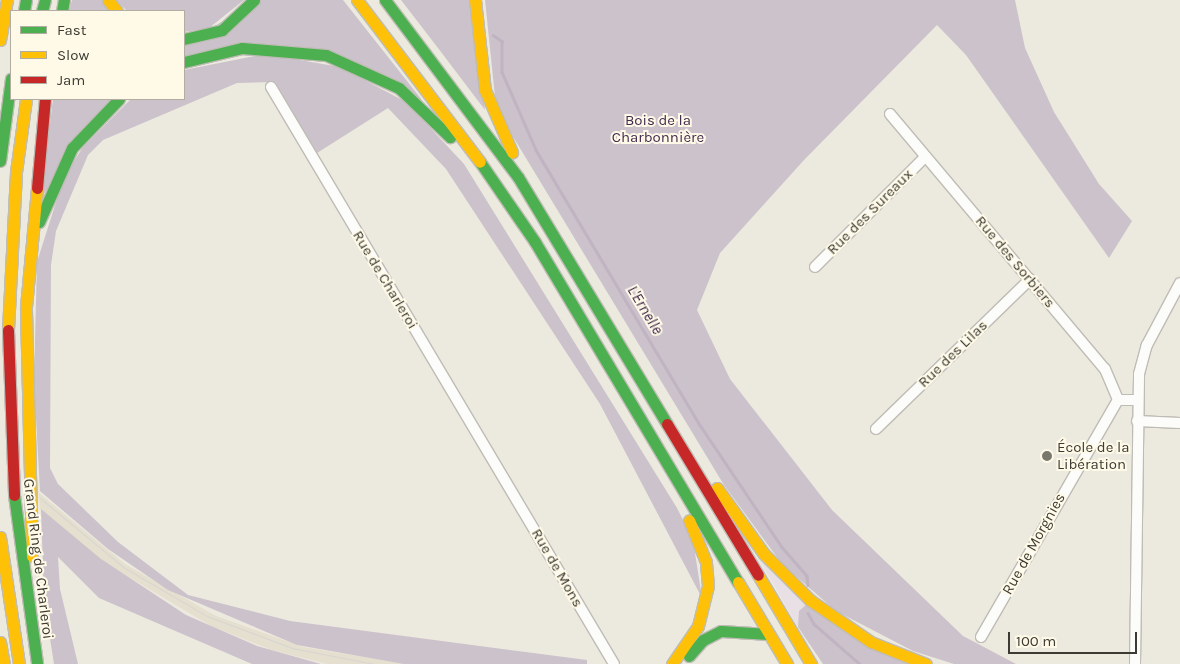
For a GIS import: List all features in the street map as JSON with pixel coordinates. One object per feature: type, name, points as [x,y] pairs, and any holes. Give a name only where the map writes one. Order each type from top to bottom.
[{"type":"highway","points":[[0,40],[7,0]]},
{"type":"highway","points":[[108,0],[116,10]]},
{"type":"highway","points":[[185,40],[222,30],[254,0]]},
{"type":"highway","points":[[358,0],[492,178],[551,268],[787,664]]},
{"type":"highway","points":[[385,0],[518,177],[662,412],[812,664]]},
{"type":"highway","points":[[475,0],[485,90],[516,158],[518,177]]},
{"type":"highway","points":[[185,62],[216,52],[272,47],[326,55],[350,64],[399,88],[424,108],[492,178]]},
{"type":"highway","points":[[0,160],[10,86]]},
{"type":"highway","name":"Grand Ring de Charleroi","points":[[26,100],[16,172],[7,355],[15,515],[37,664]]},
{"type":"highway","points":[[45,100],[30,252],[27,475],[34,587],[46,664]]},
{"type":"highway","points":[[30,252],[56,176],[89,127],[118,100]]},
{"type":"highway","points":[[662,412],[785,579],[841,624],[926,664]]},
{"type":"highway","points":[[672,664],[698,626],[708,586],[706,562],[685,511],[682,488]]},
{"type":"highway","points":[[0,537],[19,664]]},
{"type":"highway","points":[[683,664],[704,640],[721,631],[768,634]]},
{"type":"highway","points":[[0,642],[4,664]]},
{"type":"street","name":"Rue de Charleroi","points":[[271,87],[500,472]]},
{"type":"street","name":"Rue des Sorbiers","points":[[890,114],[1106,369],[1118,400]]},
{"type":"street","name":"Rue des Sureaux","points":[[815,267],[926,157]]},
{"type":"street","name":"Rue des Lilas","points":[[876,429],[1030,280]]},
{"type":"street","points":[[1135,664],[1138,400],[1147,345],[1180,283]]},
{"type":"street","points":[[1118,400],[1138,400]]},
{"type":"street","name":"Rue de Morgnies","points":[[981,637],[1118,400]]},
{"type":"street","points":[[1138,421],[1180,423]]},
{"type":"street","name":"Rue de Mons","points":[[500,472],[614,664]]},
{"type":"shaded area","points":[[39,493],[125,564],[216,616],[303,647],[407,664],[327,664],[272,650],[211,626],[102,561],[40,509]]},
{"type":"shaded area","points":[[749,541],[807,604],[798,627]]},
{"type":"green space","points":[[72,0],[103,0],[109,10],[69,10]]},
{"type":"green space","points":[[116,0],[244,0],[209,28],[185,32],[185,10],[126,10]]},
{"type":"green space","points":[[259,0],[343,0],[422,100],[328,50],[185,57],[185,43]]},
{"type":"green space","points":[[401,0],[470,0],[485,110],[438,48]]},
{"type":"green space","name":"Bois de la Charbonnière","points":[[485,0],[1015,0],[1025,48],[1054,112],[1099,184],[1132,221],[1109,258],[966,55],[937,25],[804,160],[720,253],[697,310],[730,379],[832,510],[963,636],[1016,664],[954,664],[913,651],[836,611],[782,564],[724,485],[512,135],[495,97]]},
{"type":"green space","points":[[265,54],[340,67],[406,102],[464,164],[677,508],[693,540],[702,598],[600,404],[446,169],[388,108],[317,153],[275,82],[237,83],[103,140],[88,155],[56,231],[51,265],[50,468],[58,484],[118,542],[188,595],[290,621],[587,660],[587,664],[404,664],[297,645],[168,590],[108,549],[40,491],[34,381],[37,262],[64,177],[83,147],[130,100],[185,100],[185,70]]},
{"type":"green space","points":[[53,100],[111,100],[41,198]]},
{"type":"green space","points":[[41,509],[101,559],[186,615],[257,646],[321,664],[252,664],[99,598],[58,557],[60,589],[78,664],[54,664],[44,600]]},
{"type":"green space","points":[[807,604],[912,664],[823,664],[798,627],[799,611]]},
{"type":"waterway","name":"L'Ernelle","points":[[493,35],[502,41],[502,72],[536,150],[700,425],[782,547],[807,576],[808,585]]},
{"type":"waterway","name":"L'Ernelle","points":[[808,613],[814,624],[860,664]]},
{"type":"tram line","points":[[40,498],[123,567],[207,616],[292,648],[374,664]]},
{"type":"traffic: fast","points":[[24,10],[26,0]]},
{"type":"traffic: fast","points":[[42,10],[45,0]]},
{"type":"traffic: fast","points":[[62,10],[64,0]]},
{"type":"traffic: fast","points":[[185,39],[222,30],[254,0]]},
{"type":"traffic: fast","points":[[385,0],[518,177],[667,424]]},
{"type":"traffic: fast","points":[[185,62],[242,48],[326,55],[399,88],[450,137]]},
{"type":"traffic: fast","points":[[0,161],[10,86]]},
{"type":"traffic: fast","points":[[39,222],[72,148],[118,100]]},
{"type":"traffic: fast","points":[[480,162],[535,242],[738,582]]},
{"type":"traffic: fast","points":[[14,495],[37,664]]},
{"type":"traffic: fast","points":[[689,656],[703,640],[721,631],[768,634]]},
{"type":"traffic: slow","points":[[0,40],[7,0]]},
{"type":"traffic: slow","points":[[108,0],[116,10]]},
{"type":"traffic: slow","points":[[357,0],[480,162]]},
{"type":"traffic: slow","points":[[475,0],[485,90],[512,152]]},
{"type":"traffic: slow","points":[[8,330],[16,172],[26,100]]},
{"type":"traffic: slow","points":[[32,556],[26,307],[37,188]]},
{"type":"traffic: slow","points":[[717,488],[764,554],[810,600],[871,642],[926,664]]},
{"type":"traffic: slow","points":[[672,664],[698,626],[708,586],[706,562],[689,520]]},
{"type":"traffic: slow","points":[[0,537],[19,664]]},
{"type":"traffic: slow","points":[[758,575],[811,664]]},
{"type":"traffic: slow","points":[[738,582],[787,664]]},
{"type":"traffic: slow","points":[[0,642],[4,664]]},
{"type":"traffic: jam","points":[[37,188],[45,100]]},
{"type":"traffic: jam","points":[[8,330],[14,495]]},
{"type":"traffic: jam","points":[[667,424],[758,575]]},
{"type":"place","name":"École de la Libération","points":[[1047,456]]}]
